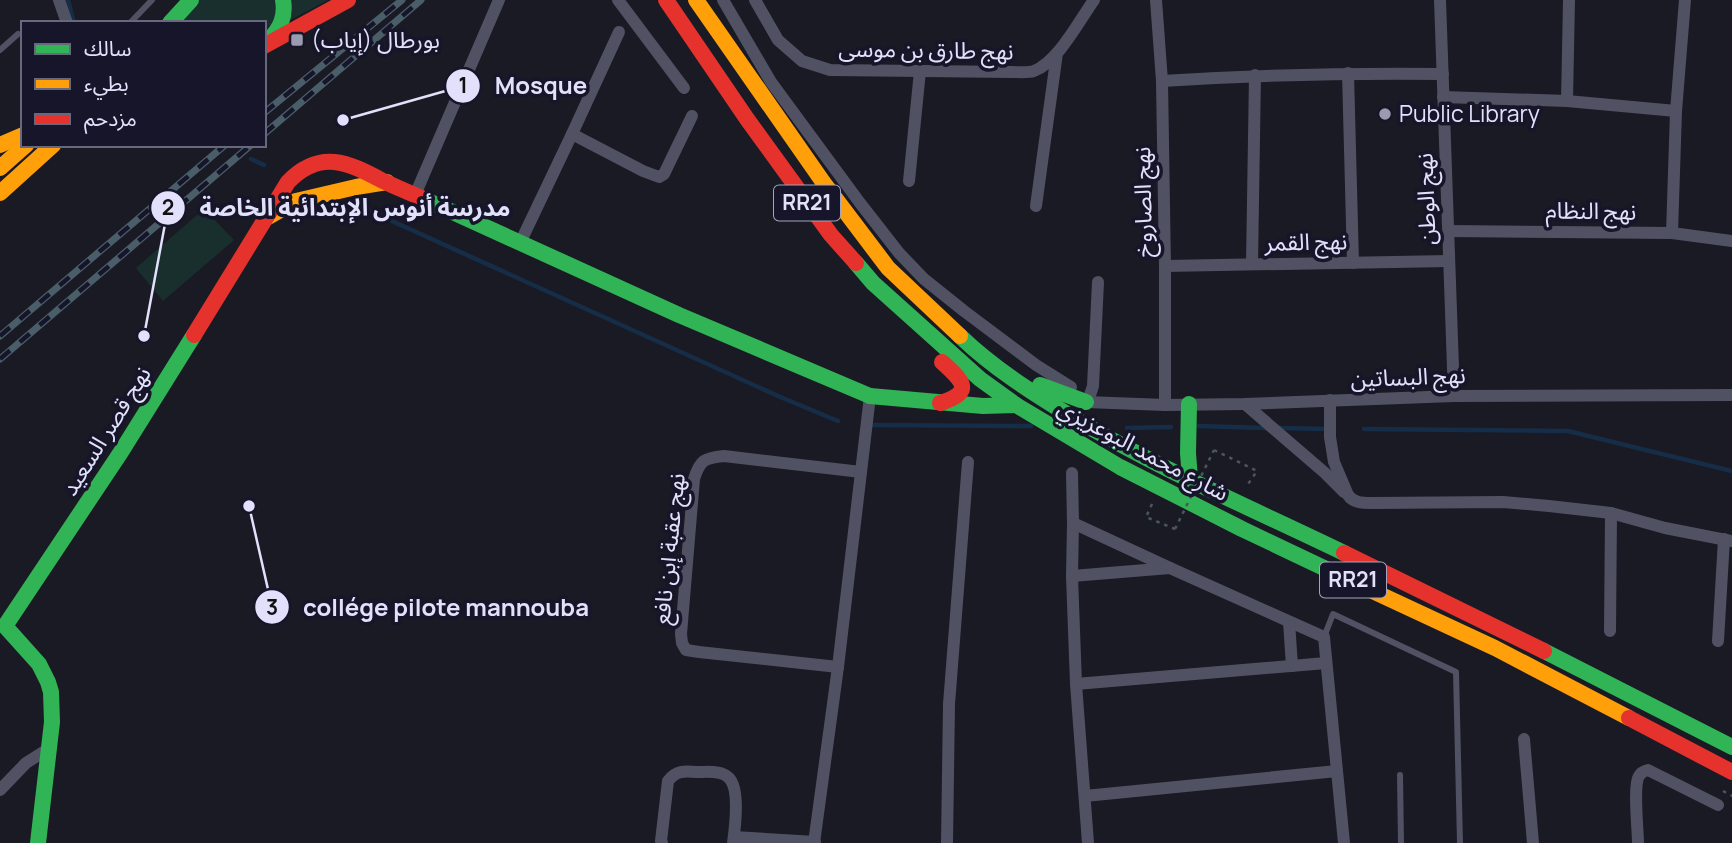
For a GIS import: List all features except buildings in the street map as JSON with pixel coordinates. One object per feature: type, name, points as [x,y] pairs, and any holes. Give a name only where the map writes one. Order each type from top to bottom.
[{"type":"main road","points":[[193,0],[196,21]]},
{"type":"main road","points":[[172,21],[193,0]]},
{"type":"main road","points":[[266,43],[276,33],[283,19],[284,0]]},
{"type":"main road","points":[[266,44],[348,0]]},
{"type":"main road","name":"شارع محمد البوعزيزي","points":[[666,0],[831,236],[873,283],[979,379],[1016,405],[1120,467],[1495,648],[1732,772]]},
{"type":"main road","name":"شارع محمد البوعزيزي","points":[[696,0],[822,182],[888,268],[969,345],[1010,377],[1121,446],[1505,631],[1732,747]]},
{"type":"main road","points":[[0,143],[21,136]]},
{"type":"main road","points":[[0,169],[24,147]]},
{"type":"main road","points":[[1,190],[51,147]]},
{"type":"main road","name":"نهج قصر السعيد","points":[[2,628],[121,452],[288,182],[297,172],[316,163],[339,162],[359,168],[752,347],[870,397],[983,406],[1016,405]]},
{"type":"main road","points":[[262,221],[296,201],[387,182]]},
{"type":"main road","points":[[873,283],[914,334],[960,380],[961,391],[957,397],[940,403]]},
{"type":"main road","points":[[969,345],[1043,386],[1090,401]]},
{"type":"main road","points":[[1189,404],[1190,479]]},
{"type":"main road","points":[[2,628],[34,656],[51,692],[52,726],[38,843]]},
{"type":"main road","name":"RR21","points":[[1505,631],[1565,650],[1721,724]]},
{"type":"main road","name":"RR21","points":[[1495,648],[1545,687],[1732,786]]},
{"type":"street","points":[[59,0],[66,21]]},
{"type":"street","points":[[415,195],[499,0]]},
{"type":"street","points":[[618,0],[684,88]]},
{"type":"street","points":[[723,0],[771,82],[899,253],[924,279],[964,312],[1090,401],[1098,282]]},
{"type":"street","name":"نهج طارق بن موسى","points":[[755,0],[778,40],[802,61],[830,70],[1031,72],[1044,66],[1057,53],[1094,0]]},
{"type":"street","name":"نهج الصاروخ","points":[[1156,0],[1162,80],[1164,405]]},
{"type":"street","name":"نهج الوطن","points":[[1440,0],[1454,396]]},
{"type":"street","points":[[1567,101],[1569,0]]},
{"type":"street","points":[[1672,233],[1676,111],[1685,0]]},
{"type":"street","points":[[520,243],[619,32]]},
{"type":"street","points":[[1036,206],[1057,53]]},
{"type":"street","points":[[909,181],[920,71]]},
{"type":"street","points":[[1162,80],[1348,73],[1443,75]]},
{"type":"street","points":[[1348,73],[1353,263]]},
{"type":"street","points":[[1252,264],[1255,75]]},
{"type":"street","points":[[1443,97],[1567,101],[1676,111]]},
{"type":"street","points":[[572,134],[643,172],[659,177],[664,174],[692,117]]},
{"type":"street","name":"نهج النظام","points":[[1449,231],[1672,233],[1732,241]]},
{"type":"street","name":"نهج القمر","points":[[1165,266],[1449,261]]},
{"type":"street","name":"نهج البساتين","points":[[1090,401],[1164,405],[1454,396],[1732,395]]},
{"type":"street","points":[[662,843],[668,780],[679,771],[714,772],[730,778],[734,787],[736,813],[733,840],[814,843],[870,397]]},
{"type":"street","points":[[1330,400],[1330,437],[1334,462],[1351,500],[1363,503],[1503,502],[1611,513],[1665,528],[1728,540],[1718,641]]},
{"type":"street","points":[[1245,404],[1348,495]]},
{"type":"street","name":"نهج عقبة إبن نافع","points":[[838,667],[686,650],[681,634],[694,479],[699,464],[708,457],[724,456],[862,472]]},
{"type":"street","points":[[947,843],[949,704],[968,462]]},
{"type":"street","points":[[1072,473],[1076,684],[1088,843]]},
{"type":"street","points":[[1610,631],[1611,513]]},
{"type":"street","points":[[1073,523],[1324,637],[1344,843]]},
{"type":"street","points":[[1072,576],[1170,568]]},
{"type":"street","points":[[1289,622],[1292,666]]},
{"type":"street","points":[[1076,684],[1326,663]]},
{"type":"street","points":[[1524,739],[1532,843]]},
{"type":"street","points":[[0,790],[26,763],[48,749]]},
{"type":"street","points":[[1638,843],[1636,791],[1638,777],[1642,772],[1648,770],[1718,805]]},
{"type":"street","points":[[1086,796],[1336,771]]},
{"type":"lane","points":[[133,21],[152,0]]},
{"type":"lane","points":[[0,50],[18,34]]},
{"type":"lane","points":[[1324,637],[1333,614],[1456,671],[1460,843]]},
{"type":"lane","points":[[1400,775],[1401,843]]},
{"type":"path","points":[[1155,498],[1146,517],[1175,529],[1214,450],[1257,471],[1246,488]]},
{"type":"path","points":[[1188,458],[1211,470]]},
{"type":"green space","points":[[194,0],[328,0],[266,33],[266,21],[176,21]]},
{"type":"green space","points":[[204,209],[234,240],[163,301],[136,268]]},
{"type":"waterway","points":[[68,0],[73,21]]},
{"type":"waterway","points":[[251,159],[264,165]]},
{"type":"waterway","points":[[350,202],[838,421]]},
{"type":"waterway","points":[[872,425],[1031,426]]},
{"type":"waterway","points":[[1198,426],[1266,428]]},
{"type":"waterway","points":[[1127,428],[1171,427]]},
{"type":"waterway","points":[[1278,428],[1329,429]]},
{"type":"waterway","points":[[1364,429],[1568,431],[1732,471]]},
{"type":"railway","points":[[266,111],[402,0]]},
{"type":"railway","points":[[266,132],[421,0]]},
{"type":"railway","points":[[0,336],[223,147]]},
{"type":"railway","points":[[0,359],[249,147]]},
{"type":"traffic: fast","points":[[172,21],[191,0]]},
{"type":"traffic: fast","points":[[268,41],[281,22],[283,0]]},
{"type":"traffic: fast","points":[[424,199],[679,315],[870,396]]},
{"type":"traffic: fast","points":[[856,263],[873,283],[980,379],[1016,405],[1120,467],[1364,587]]},
{"type":"traffic: fast","points":[[38,843],[52,722],[51,692],[39,664],[5,626],[121,452],[194,335]]},
{"type":"traffic: fast","points":[[960,336],[1014,380],[1105,436],[1344,553]]},
{"type":"traffic: fast","points":[[1040,385],[1086,402]]},
{"type":"traffic: fast","points":[[870,396],[983,406],[1016,405]]},
{"type":"traffic: fast","points":[[1189,404],[1190,479]]},
{"type":"traffic: fast","points":[[1544,651],[1732,747]]},
{"type":"traffic: slow","points":[[696,0],[823,182],[888,268],[960,336]]},
{"type":"traffic: slow","points":[[0,145],[21,136]]},
{"type":"traffic: slow","points":[[0,168],[24,147]]},
{"type":"traffic: slow","points":[[0,193],[51,147]]},
{"type":"traffic: slow","points":[[268,217],[296,201],[387,182]]},
{"type":"traffic: slow","points":[[1364,587],[1495,648],[1629,718]]},
{"type":"traffic: jam","points":[[266,45],[348,0]]},
{"type":"traffic: jam","points":[[666,0],[747,119],[831,235],[856,263]]},
{"type":"traffic: jam","points":[[194,335],[288,182],[311,165],[323,162],[346,164],[424,199]]},
{"type":"traffic: jam","points":[[940,403],[958,395],[962,390],[960,380],[942,362]]},
{"type":"traffic: jam","points":[[1344,553],[1544,651]]},
{"type":"traffic: jam","points":[[1629,718],[1732,772]]},
{"type":"place","name":"بورطال (إياب)","points":[[297,40]]},
{"type":"place","name":"Public Library","points":[[1385,114]]},
{"type":"place","name":"Mosque","points":[[343,120]]},
{"type":"place","name":"مدرسة أنوس الإبتدائية الخاصة","points":[[144,336]]},
{"type":"place","name":"collége pilote mannouba","points":[[249,506]]}]
